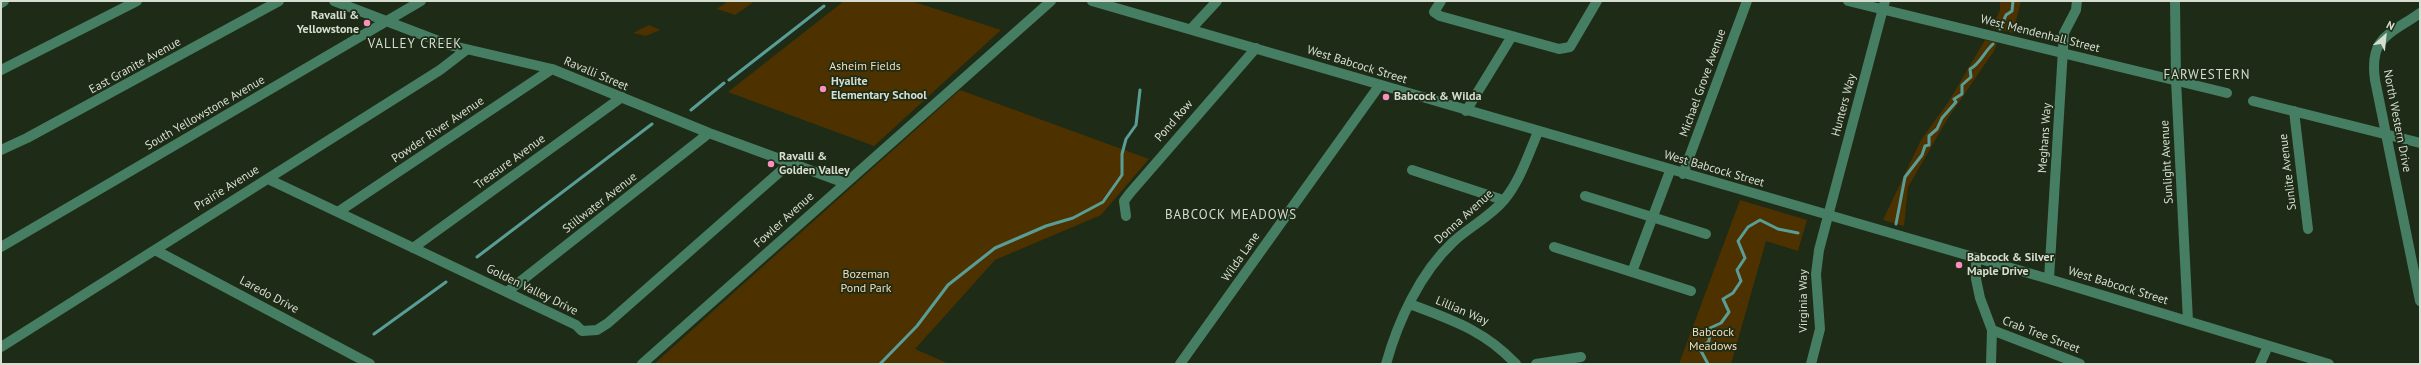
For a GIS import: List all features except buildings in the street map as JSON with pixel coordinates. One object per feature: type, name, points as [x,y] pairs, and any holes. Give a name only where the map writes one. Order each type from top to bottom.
[{"type":"street","points":[[1,70],[137,1]]},
{"type":"street","name":"East Granite Avenue","points":[[1,150],[28,138],[279,1]]},
{"type":"street","name":"Ravalli Street","points":[[334,1],[432,39],[466,50],[527,62],[552,69],[709,133],[845,183]]},
{"type":"street","name":"South Yellowstone Avenue","points":[[1,247],[421,1]]},
{"type":"street","name":"Fowler Avenue","points":[[642,364],[1051,1]]},
{"type":"street","name":"West Babcock Street","points":[[1092,1],[1256,48],[1379,86],[2049,280],[2329,364]]},
{"type":"street","points":[[1191,29],[1217,1]]},
{"type":"street","points":[[1441,1],[1434,12],[1440,16],[1559,49],[1570,47],[1596,1]]},
{"type":"street","name":"Michael Grove Avenue","points":[[1683,174],[1747,1]]},
{"type":"street","name":"West Mendenhall Street","points":[[1848,1],[1884,5],[2063,53],[2226,93]]},
{"type":"street","name":"Meghans Way","points":[[2049,280],[2064,33],[2067,24],[2075,16],[2077,1]]},
{"type":"street","name":"Sunlight Avenue","points":[[2175,1],[2176,80],[2188,321]]},
{"type":"street","name":"Hunters Way","points":[[1827,215],[1884,5]]},
{"type":"street","name":"North Western Drive","points":[[2420,13],[2383,40],[2376,48],[2373,57],[2375,80],[2420,301]]},
{"type":"street","points":[[1466,111],[1512,36]]},
{"type":"street","name":"Pond Row","points":[[1126,216],[1124,201],[1130,193],[1256,48]]},
{"type":"street","name":"Prairie Avenue","points":[[1,347],[440,70],[466,50]]},
{"type":"street","name":"Powder River Avenue","points":[[338,212],[552,69]]},
{"type":"street","name":"Wilda Lane","points":[[1180,364],[1379,86]]},
{"type":"street","name":"Treasure Avenue","points":[[414,248],[622,97]]},
{"type":"street","points":[[2253,101],[2420,143]]},
{"type":"street","name":"Sunlite Avenue","points":[[2294,111],[2308,229]]},
{"type":"street","name":"Donna Avenue","points":[[1386,364],[1399,324],[1410,304],[1446,249],[1503,200],[1515,183],[1538,132]]},
{"type":"street","name":"Stillwater Avenue","points":[[507,292],[709,133]]},
{"type":"street","name":"Golden Valley Drive","points":[[268,179],[576,325],[582,331],[597,330],[791,162]]},
{"type":"street","points":[[1412,170],[1503,200]]},
{"type":"street","points":[[1632,272],[1670,170]]},
{"type":"street","points":[[1585,196],[1706,234]]},
{"type":"street","name":"Virginia Way","points":[[1812,364],[1820,329],[1816,274],[1827,215]]},
{"type":"street","points":[[1554,247],[1691,291]]},
{"type":"street","name":"Laredo Drive","points":[[155,250],[370,364]]},
{"type":"street","points":[[1976,259],[1976,279],[1980,298],[1992,330],[1991,364]]},
{"type":"street","name":"Lillian Way","points":[[1410,304],[1480,331],[1494,340],[1516,364]]},
{"type":"street","name":"Crab Tree Street","points":[[1992,330],[2080,364]]},
{"type":"street","points":[[2260,364],[2268,346]]},
{"type":"street","points":[[1536,364],[1581,357]]},
{"type":"green space","points":[[728,1],[755,1],[735,15],[717,9]]},
{"type":"green space","name":"Asheim Fields","points":[[844,1],[911,1],[1001,30],[874,146],[728,92]]},
{"type":"green space","points":[[2000,1],[2021,1],[2013,33],[1992,28],[2000,10]]},
{"type":"green space","points":[[649,25],[660,30],[646,36],[633,33]]},
{"type":"green space","points":[[1985,40],[1997,43],[1994,51],[1948,118],[1908,187],[1904,226],[1883,220],[1921,140],[1949,101]]},
{"type":"green space","name":"Bozeman Pond Park","points":[[960,90],[1149,159],[1101,215],[995,260],[915,349],[949,364],[654,364]]},
{"type":"green space","name":"Babcock Meadows","points":[[1740,200],[1807,220],[1798,251],[1766,241],[1731,364],[1679,364]]},
{"type":"waterway","points":[[2000,29],[2006,15],[2012,11],[2013,1]]},
{"type":"waterway","points":[[729,80],[824,6]]},
{"type":"waterway","points":[[1896,224],[1905,177],[1922,155],[1925,146],[1929,145],[1929,136],[1937,129],[1942,118],[1956,102],[1954,99],[1962,94],[1962,85],[1971,77],[1970,69],[1977,64],[1993,44]]},
{"type":"waterway","points":[[691,110],[724,83]]},
{"type":"waterway","points":[[880,364],[917,326],[948,285],[995,248],[1046,226],[1073,218],[1103,202],[1122,175],[1122,154],[1126,139],[1136,125],[1140,90]]},
{"type":"waterway","points":[[477,257],[652,124]]},
{"type":"waterway","points":[[1708,364],[1700,349],[1709,341],[1710,328],[1721,323],[1729,312],[1723,299],[1733,293],[1741,281],[1737,270],[1745,258],[1738,241],[1748,227],[1760,220],[1778,229],[1798,233]]},
{"type":"waterway","points":[[374,334],[446,282]]},
{"type":"place","name":"Ravalli & Yellowstone","points":[[367,23]]},
{"type":"place","name":"Hyalite Elementary School","points":[[823,89]]},
{"type":"place","name":"Babcock & Wilda","points":[[1386,97]]},
{"type":"place","name":"Ravalli & Golden Valley","points":[[771,164]]},
{"type":"place","name":"Babcock & Silver Maple Drive","points":[[1959,265]]},
{"type":"district","name":"VALLEY CREEK","points":[[415,44]]},
{"type":"district","name":"FARWESTERN","points":[[2207,75]]},
{"type":"district","name":"BABCOCK MEADOWS","points":[[1231,215]]}]
